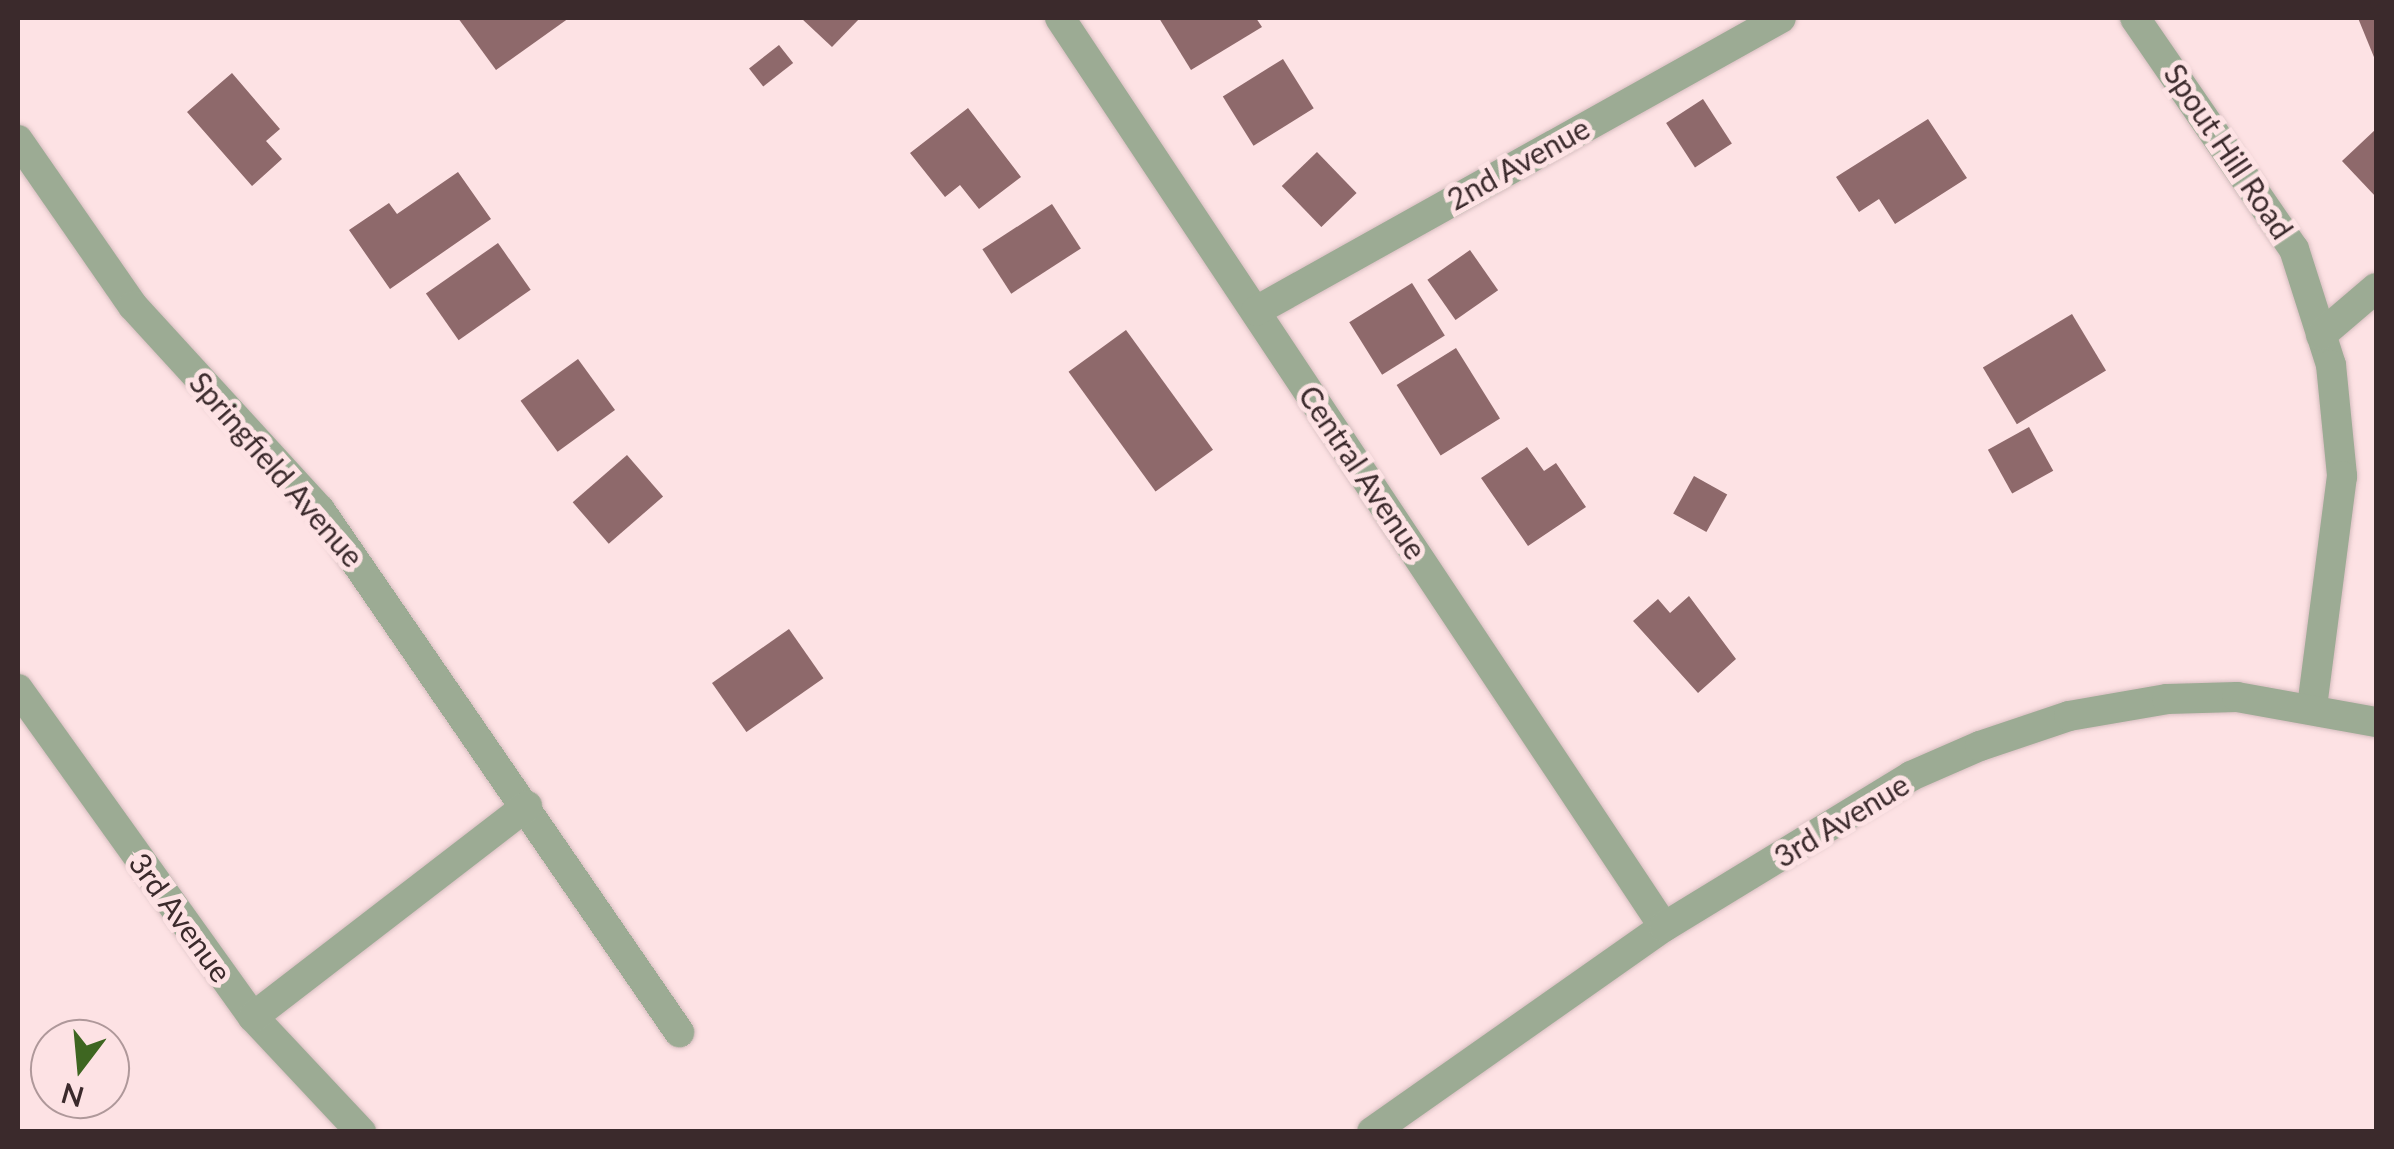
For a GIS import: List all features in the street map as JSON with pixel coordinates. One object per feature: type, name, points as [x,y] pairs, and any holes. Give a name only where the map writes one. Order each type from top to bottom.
[{"type":"street","name":"Central Avenue","points":[[1060,18],[1664,928]]},
{"type":"street","name":"2nd Avenue","points":[[1256,311],[1778,18]]},
{"type":"street","name":"Spout Hill Road","points":[[2135,18],[2294,248],[2321,335],[2340,419],[2342,476],[2312,706]]},
{"type":"street","name":"Springfield Avenue","points":[[18,140],[134,306],[320,510],[679,1032]]},
{"type":"street","points":[[2321,335],[2376,288]]},
{"type":"street","name":"3rd Avenue","points":[[18,688],[253,1017],[361,1132]]},
{"type":"street","name":"3rd Avenue","points":[[1372,1132],[1664,928],[1911,776],[2033,728],[2167,699],[2237,697],[2312,706],[2376,722]]},
{"type":"street","points":[[253,1017],[526,806]]},
{"type":"building","points":[[458,18],[569,18],[496,70]]},
{"type":"building","points":[[801,18],[860,18],[832,47]]},
{"type":"building","points":[[1159,18],[1256,18],[1262,27],[1191,70]]},
{"type":"building","points":[[2358,18],[2376,18],[2376,62]]},
{"type":"building","points":[[779,45],[793,63],[763,87],[749,68]]},
{"type":"building","points":[[1283,59],[1314,108],[1254,146],[1223,97]]},
{"type":"building","points":[[232,73],[280,129],[266,141],[282,159],[252,186],[187,112]]},
{"type":"building","points":[[1703,99],[1732,143],[1695,167],[1666,123]]},
{"type":"building","points":[[968,108],[1021,177],[979,209],[960,185],[945,197],[910,153]]},
{"type":"building","points":[[1928,119],[1967,178],[1895,224],[1879,199],[1859,212],[1836,177]]},
{"type":"building","points":[[2376,129],[2376,197],[2342,161]]},
{"type":"building","points":[[1317,152],[1357,193],[1321,227],[1282,186]]},
{"type":"building","points":[[458,172],[491,219],[390,289],[349,230],[389,203],[397,214]]},
{"type":"building","points":[[1052,204],[1081,248],[1011,294],[982,249]]},
{"type":"building","points":[[498,243],[531,290],[459,340],[426,293]]},
{"type":"building","points":[[1470,250],[1498,290],[1456,320],[1427,280]]},
{"type":"building","points":[[1412,283],[1445,336],[1382,375],[1349,322]]},
{"type":"building","points":[[2072,314],[2106,371],[2017,424],[1983,368]]},
{"type":"building","points":[[1126,330],[1213,450],[1156,491],[1069,372]]},
{"type":"building","points":[[1456,348],[1500,418],[1441,455],[1397,385]]},
{"type":"building","points":[[578,359],[615,410],[558,452],[521,401]]},
{"type":"building","points":[[2029,427],[2053,471],[2012,494],[1988,450]]},
{"type":"building","points":[[1527,447],[1544,471],[1556,463],[1586,507],[1528,546],[1481,478]]},
{"type":"building","points":[[627,455],[663,497],[609,544],[573,502]]},
{"type":"building","points":[[1694,476],[1727,494],[1706,532],[1673,514]]},
{"type":"building","points":[[1689,596],[1736,659],[1698,693],[1633,621],[1658,599],[1670,613]]},
{"type":"building","points":[[789,629],[823,678],[746,732],[712,683]]}]
